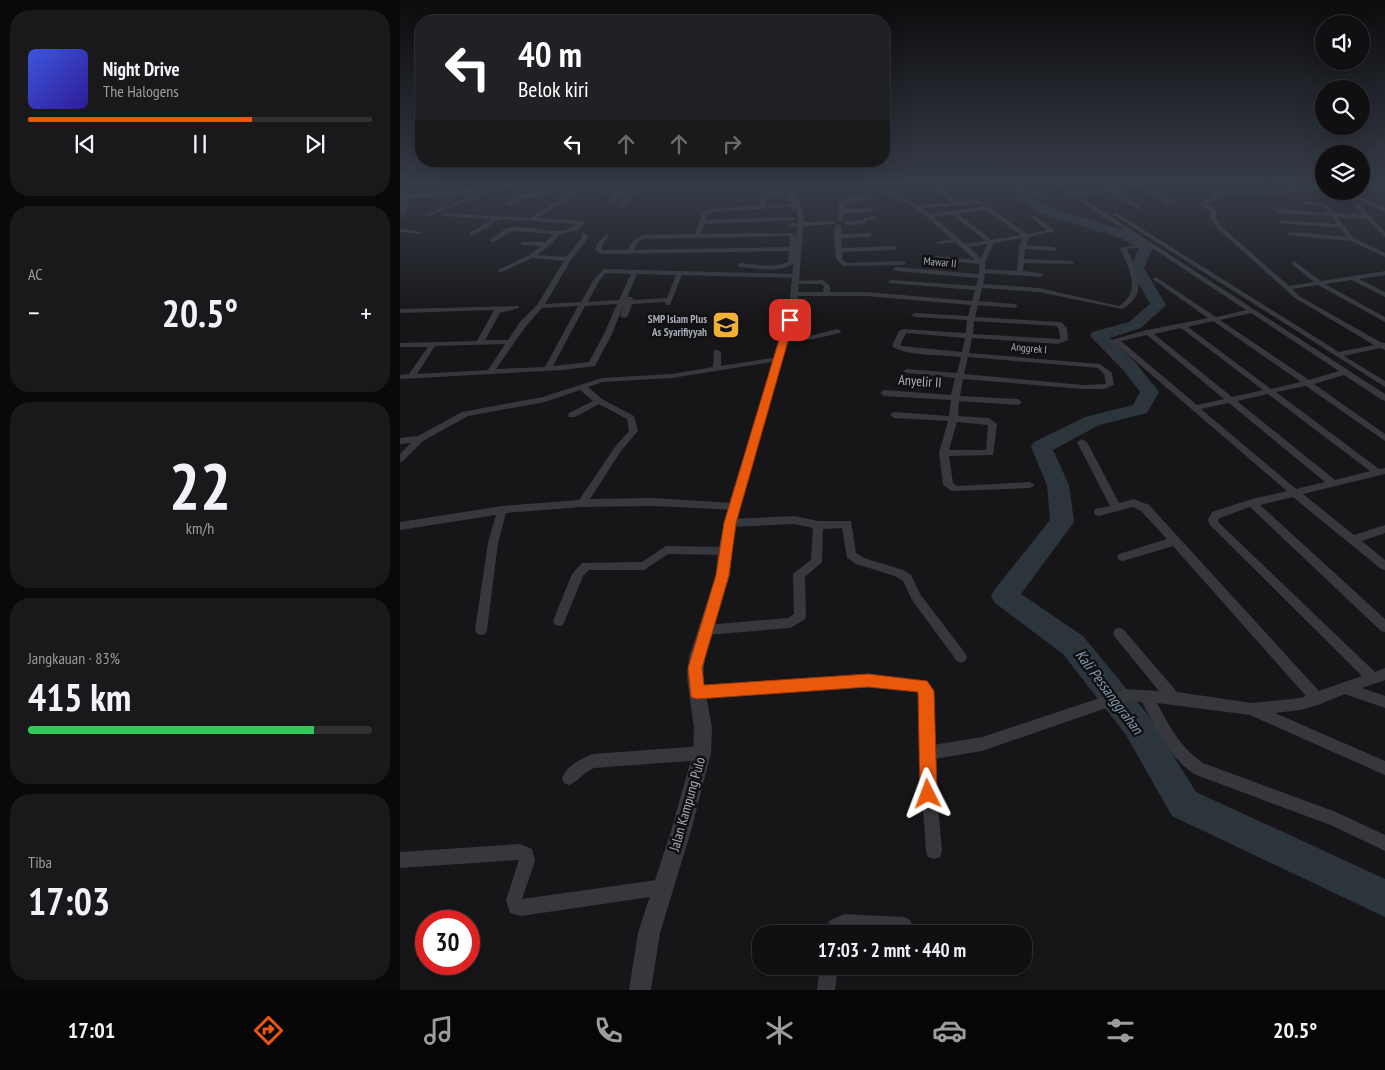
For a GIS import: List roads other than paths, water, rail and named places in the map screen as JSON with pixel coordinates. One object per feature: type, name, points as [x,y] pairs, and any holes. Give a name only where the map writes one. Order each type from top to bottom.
[{"type":"street","points":[[472,234],[481,228]]},
{"type":"street","points":[[492,241],[510,229],[566,231],[575,228]]},
{"type":"street","points":[[697,236],[700,228]]},
{"type":"street","points":[[628,252],[637,240],[643,237],[717,235],[769,228]]},
{"type":"street","points":[[740,265],[789,265],[793,249],[793,228]]},
{"type":"street","name":"Jalan Kampung Pulo","points":[[640,990],[649,933],[702,753],[703,728],[695,668],[723,575],[725,551],[734,507],[783,340],[795,284],[793,228]]},
{"type":"street","points":[[837,228],[840,250],[839,258],[845,265],[903,263]]},
{"type":"street","points":[[944,228],[982,262]]},
{"type":"street","points":[[973,228],[991,242]]},
{"type":"street","points":[[1016,228],[1027,236]]},
{"type":"street","points":[[966,246],[1052,231],[1048,228]]},
{"type":"street","points":[[1122,228],[1385,398]]},
{"type":"street","points":[[1138,228],[1385,385]]},
{"type":"street","points":[[1220,228],[1270,274],[1303,301],[1384,346]]},
{"type":"street","points":[[1343,228],[1352,239]]},
{"type":"street","points":[[400,230],[419,232]]},
{"type":"street","points":[[500,271],[531,256],[548,244],[557,234]]},
{"type":"street","points":[[490,372],[523,324],[540,306],[568,259],[585,238],[584,234]]},
{"type":"street","points":[[1290,234],[1352,239],[1385,255]]},
{"type":"street","points":[[713,250],[717,235]]},
{"type":"street","points":[[837,236],[869,235]]},
{"type":"street","points":[[606,236],[599,245],[600,251],[793,249]]},
{"type":"street","points":[[1020,273],[1022,247],[1027,236]]},
{"type":"street","points":[[939,243],[957,240]]},
{"type":"street","points":[[991,242],[982,262],[982,273],[955,397],[953,419],[944,453],[947,481],[950,487],[1030,485]]},
{"type":"street","points":[[523,243],[548,244]]},
{"type":"street","points":[[891,282],[1039,290],[1120,308],[1133,298],[1137,279],[1123,248],[1147,245],[1165,246]]},
{"type":"street","points":[[1022,247],[1054,249]]},
{"type":"street","points":[[840,250],[894,248]]},
{"type":"street","points":[[754,250],[754,266]]},
{"type":"street","points":[[531,256],[568,259]]},
{"type":"street","points":[[936,258],[982,262]]},
{"type":"street","points":[[1022,261],[1071,263]]},
{"type":"street","points":[[1294,263],[1322,285],[1385,320]]},
{"type":"street","name":"Mawar II","points":[[896,269],[1040,275]]},
{"type":"street","points":[[400,377],[579,367],[595,362],[638,271]]},
{"type":"street","points":[[548,369],[602,272],[680,272],[795,284],[823,282],[827,286],[826,295]]},
{"type":"street","points":[[540,306],[668,302],[680,272]]},
{"type":"street","points":[[1288,288],[1322,285],[1385,274]]},
{"type":"street","points":[[1156,279],[1385,438]]},
{"type":"street","points":[[1354,279],[1385,295]]},
{"type":"street","points":[[795,284],[826,295],[866,294],[1015,306]]},
{"type":"street","points":[[1214,287],[1226,285]]},
{"type":"street","points":[[624,302],[624,316]]},
{"type":"street","points":[[400,311],[517,307]]},
{"type":"street","points":[[480,342],[494,316],[504,308]]},
{"type":"street","points":[[1252,312],[1146,332],[1115,340],[1294,493],[1385,566]]},
{"type":"street","points":[[915,315],[1058,324],[1063,328],[1064,340],[1058,342],[969,337]]},
{"type":"street","points":[[1276,326],[1288,323]]},
{"type":"street","points":[[1181,325],[1381,472]]},
{"type":"street","points":[[783,340],[814,338],[837,331]]},
{"type":"street","name":"Anggrek I","points":[[960,377],[1083,387],[1104,387],[1110,385],[1108,373],[1105,369],[1091,365],[909,350],[896,346],[903,331],[969,337]]},
{"type":"street","points":[[1146,332],[1334,484]]},
{"type":"street","points":[[400,345],[510,342]]},
{"type":"street","points":[[412,377],[434,344]]},
{"type":"street","points":[[1338,355],[1384,346]]},
{"type":"street","points":[[716,369],[717,352]]},
{"type":"street","points":[[400,459],[420,439],[465,414],[545,399],[609,379],[672,376],[778,359]]},
{"type":"street","points":[[907,371],[960,377]]},
{"type":"street","points":[[1194,408],[1308,383],[1344,372]]},
{"type":"street","points":[[582,387],[599,401],[627,415],[630,418],[634,431],[618,448],[582,503]]},
{"type":"street","name":"Anyelir II","points":[[884,393],[1018,402]]},
{"type":"street","points":[[572,415],[599,401]]},
{"type":"street","points":[[894,415],[992,423],[995,453],[944,453]]},
{"type":"street","points":[[400,441],[420,439]]},
{"type":"street","points":[[1082,442],[1116,507]]},
{"type":"street","points":[[926,753],[982,744],[1127,695],[1173,698],[1251,709],[1285,707],[1318,699],[1379,676],[1215,525],[1213,520],[1216,515],[1252,503],[1381,472]]},
{"type":"street","points":[[400,526],[502,510],[582,503],[653,502],[734,507]]},
{"type":"street","points":[[1099,512],[1134,503],[1141,505],[1318,699]]},
{"type":"street","points":[[1252,503],[1385,627]]},
{"type":"street","points":[[481,630],[493,542],[502,510]]},
{"type":"street","points":[[730,523],[794,520],[818,525],[847,524],[851,555],[860,561],[900,573],[907,578],[916,597],[961,657]]},
{"type":"street","points":[[706,630],[790,623],[797,620],[800,616],[799,575],[816,562],[818,525]]},
{"type":"street","points":[[1353,540],[1385,529]]},
{"type":"street","points":[[1124,557],[1174,541]]},
{"type":"street","points":[[559,621],[578,574],[586,566],[644,566],[663,552],[669,550],[725,551]]},
{"type":"street","points":[[1118,632],[1173,698]]},
{"type":"street","points":[[697,692],[868,680],[922,686],[926,691],[926,753],[934,850]]},
{"type":"street","points":[[1348,689],[1385,702]]},
{"type":"street","points":[[1145,695],[1185,761],[1336,820],[1385,843]]},
{"type":"street","points":[[1251,709],[1385,768]]},
{"type":"street","points":[[569,778],[582,766],[593,761],[702,753]]},
{"type":"street","points":[[400,860],[520,852],[526,855],[527,861],[514,900],[516,907],[521,908],[664,887]]},
{"type":"street","points":[[839,925],[844,922],[889,925]]},
{"type":"street","points":[[826,990],[828,975]]},
{"type":"waterway","name":"Kali Pessanggrahan","points":[[1103,228],[1125,235],[1146,247],[1137,268],[1158,305],[1135,325],[1098,336],[1130,367],[1150,392],[1140,409],[1092,421],[1041,447],[1058,485],[1062,522],[1004,596],[1073,645],[1137,725],[1184,804],[1385,898]]},
{"type":"place","name":"SMP Islam Plus As Syarifiyyah","points":[[726,325]]}]
